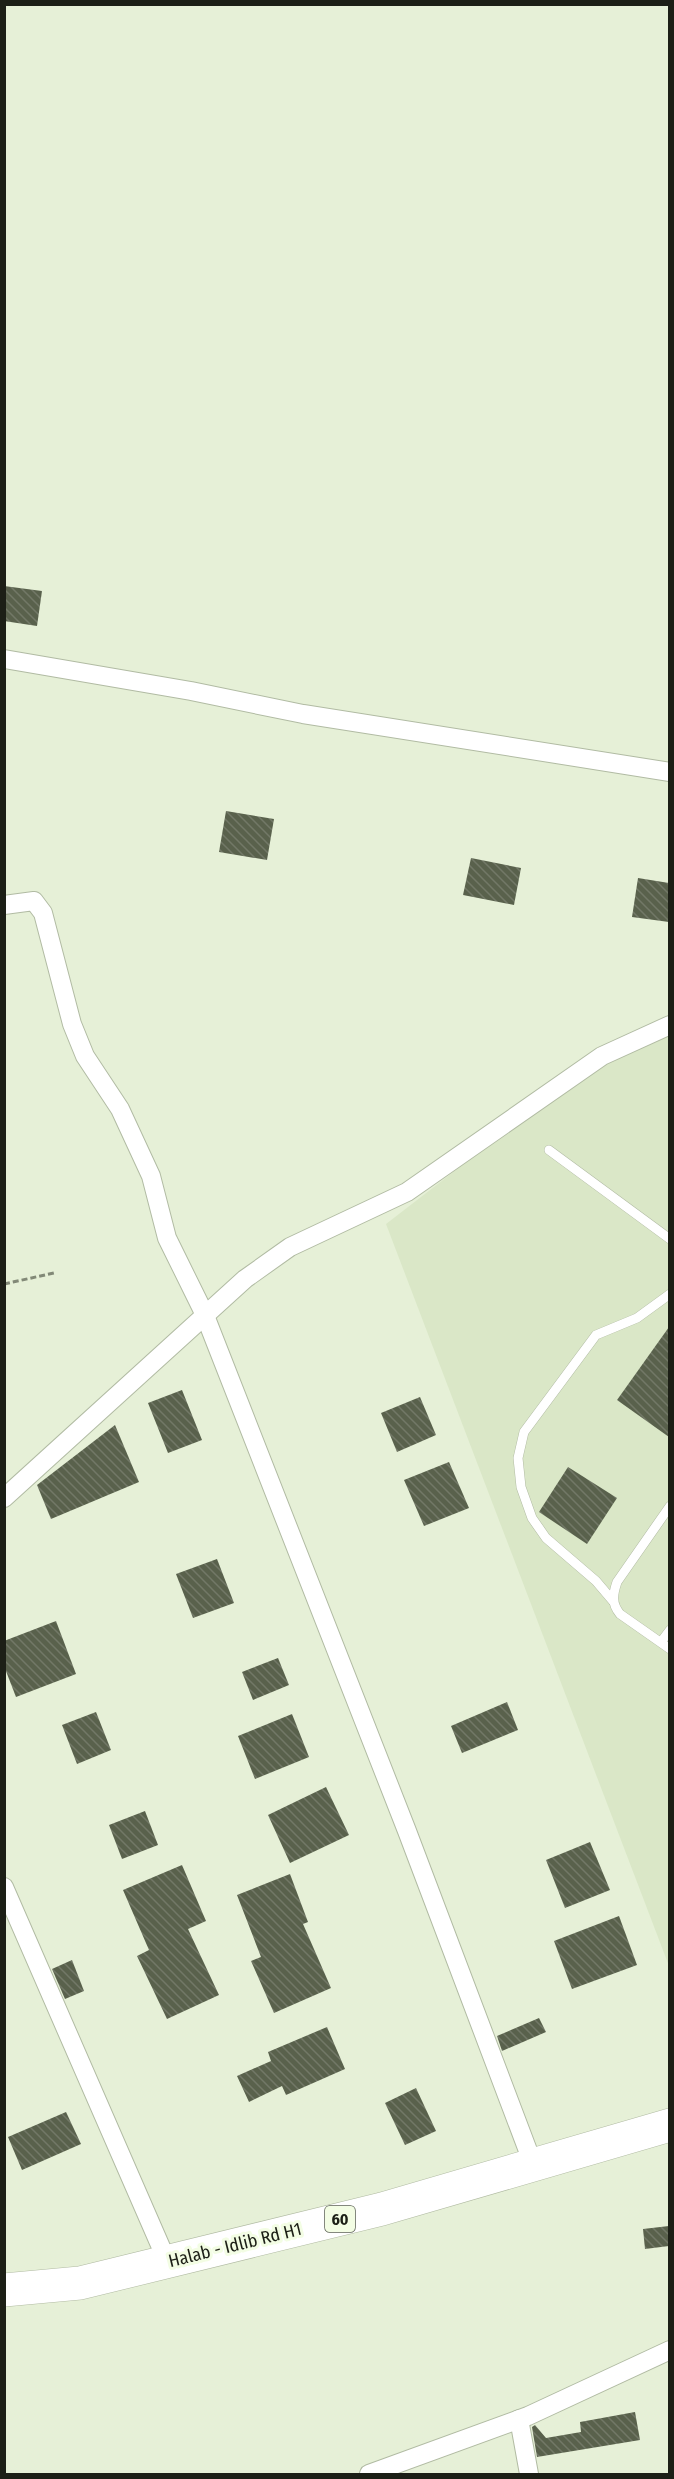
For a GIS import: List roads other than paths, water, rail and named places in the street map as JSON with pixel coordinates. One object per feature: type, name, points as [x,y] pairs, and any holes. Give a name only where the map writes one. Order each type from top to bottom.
[{"type":"highway","name":"Halab - Idlib Rd H1","points":[[4,2290],[80,2283],[382,2209],[669,2125]]},
{"type":"street","points":[[4,659],[191,691],[303,714],[669,772]]},
{"type":"street","points":[[4,905],[34,901],[44,913],[72,1024],[86,1056],[120,1110],[151,1176],[167,1238],[204,1313],[410,1839],[533,2164]]},
{"type":"street","points":[[4,1498],[204,1313],[245,1279],[290,1247],[407,1192],[602,1056],[669,1025]]},
{"type":"street","points":[[4,1887],[168,2261]]},
{"type":"street","points":[[369,2475],[519,2419],[669,2350]]},
{"type":"street","points":[[519,2419],[529,2475]]},
{"type":"lane","points":[[549,1150],[669,1239]]},
{"type":"lane","points":[[669,1294],[637,1318],[596,1335],[524,1432],[518,1458],[520,1487],[532,1518],[546,1538],[596,1581],[613,1601],[620,1614],[669,1648]]},
{"type":"lane","points":[[613,1601],[617,1582],[669,1506]]},
{"type":"lane","points":[[661,1642],[669,1630]]}]
